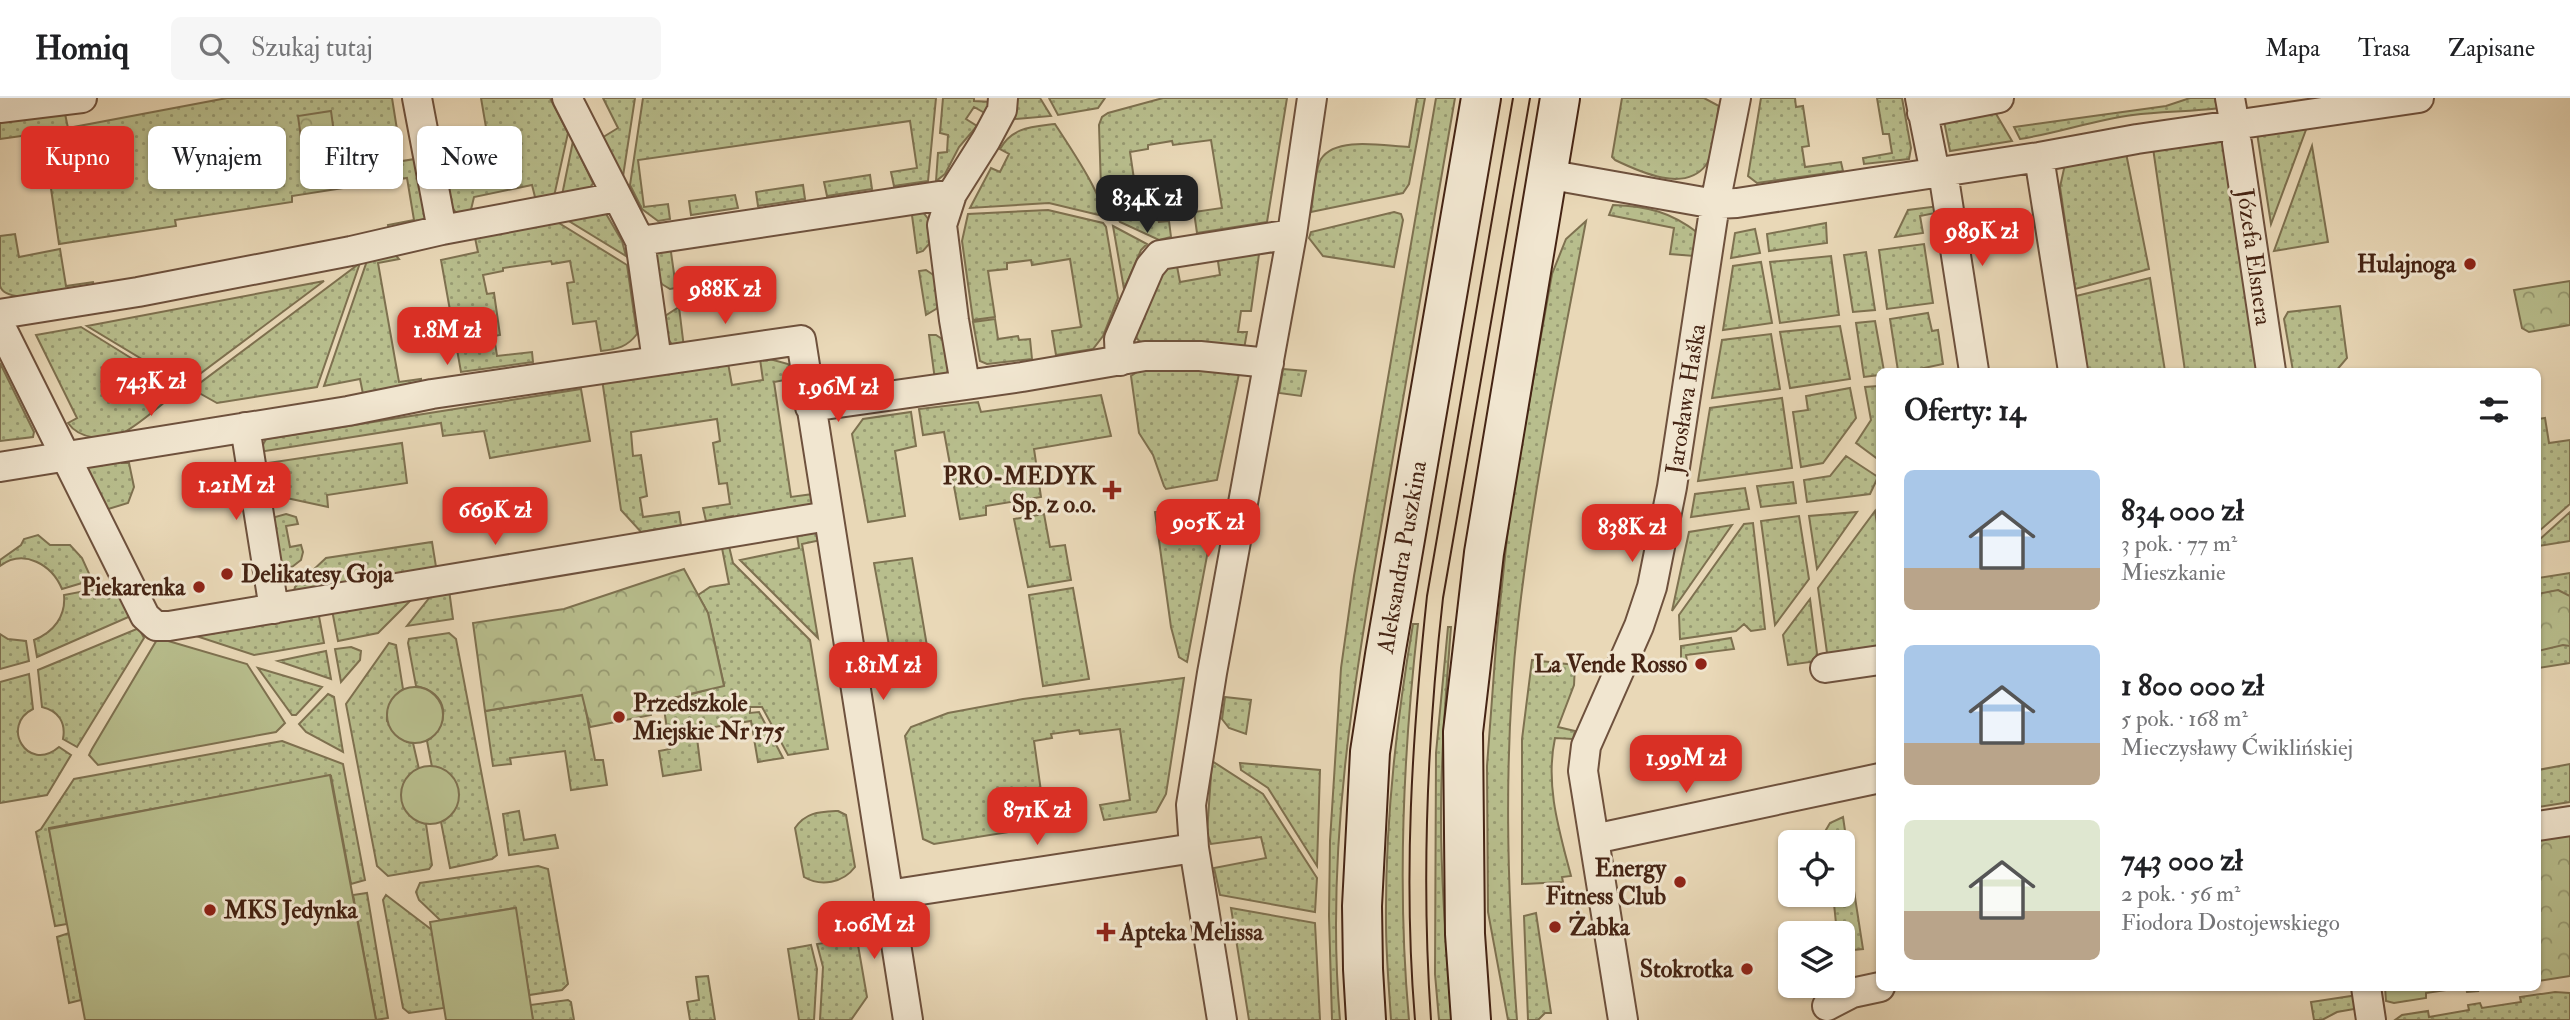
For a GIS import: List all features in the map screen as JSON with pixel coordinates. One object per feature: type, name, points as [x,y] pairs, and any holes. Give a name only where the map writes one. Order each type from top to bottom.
[{"type":"main road","name":"Aleksandra Puszkina","points":[[1366,1020],[1362,906],[1370,752],[1481,98]]},
{"type":"main road","points":[[1471,1020],[1465,934],[1463,732],[1484,552],[1560,98]]},
{"type":"street","points":[[0,108],[82,98]]},
{"type":"street","points":[[417,98],[442,230]]},
{"type":"street","points":[[568,98],[640,241],[657,361]]},
{"type":"street","points":[[965,384],[942,225],[952,194],[991,131],[1002,110],[1003,98]]},
{"type":"street","points":[[1222,1020],[1194,848],[1191,805],[1292,234],[1312,98]]},
{"type":"street","name":"Jarosława Haška","points":[[1623,1020],[1583,771],[1586,746],[1639,626],[1652,587],[1672,487],[1735,98]]},
{"type":"street","name":"Józefa Elsnera","points":[[2230,98],[2271,368]]},
{"type":"street","points":[[1972,368],[1939,173],[1921,105],[1988,99]]},
{"type":"street","points":[[1546,174],[1716,205],[1939,173],[2137,139],[2236,134],[2405,99]]},
{"type":"street","points":[[2039,157],[2073,368]]},
{"type":"street","points":[[640,241],[952,194]]},
{"type":"street","points":[[0,314],[191,282],[617,197]]},
{"type":"street","points":[[1120,361],[1119,339],[1150,267],[1160,255],[1292,234]]},
{"type":"street","points":[[0,325],[145,616],[156,626],[275,609],[828,516]]},
{"type":"street","points":[[0,467],[348,411],[432,394],[801,340],[908,1020]]},
{"type":"street","points":[[810,407],[1145,356],[1200,356],[1269,363]]},
{"type":"street","points":[[245,427],[275,609]]},
{"type":"street","points":[[1825,668],[1876,661]]},
{"type":"street","points":[[1594,839],[1876,779]]},
{"type":"street","points":[[2541,826],[2570,821]]},
{"type":"street","points":[[888,895],[1194,848]]},
{"type":"street","points":[[1826,1006],[1852,993],[1876,988]]},
{"type":"street","points":[[2367,991],[2371,1020]]},
{"type":"green space","points":[[227,98],[392,98],[396,126],[300,126],[300,189],[337,189],[292,196],[292,202],[175,220],[176,226],[59,244],[51,189],[134,189],[134,126],[79,126]]},
{"type":"green space","points":[[481,98],[550,98],[568,133],[553,201],[537,205],[532,185],[522,187],[522,126],[486,126]]},
{"type":"green space","points":[[603,98],[635,98],[622,183],[600,139],[618,128]]},
{"type":"green space","points":[[643,98],[936,98],[928,181],[894,186],[891,172],[917,168],[910,121],[638,160],[644,207],[668,204],[670,219],[658,221],[642,209],[630,185]]},
{"type":"green space","points":[[943,98],[974,98],[974,101],[992,102],[990,116],[974,107],[966,119],[977,126],[959,147],[945,174],[936,181],[938,153],[947,152],[948,135],[940,133]]},
{"type":"green space","points":[[1017,98],[1040,98],[1051,116],[1015,119]]},
{"type":"green space","points":[[1049,98],[1105,98],[1098,108],[1058,115]]},
{"type":"green space","points":[[1163,98],[1287,98],[1267,222],[1197,233],[1194,212],[1222,208],[1211,140],[1173,145],[1172,141],[1148,145],[1148,149],[1130,152],[1140,220],[1159,218],[1159,222],[1169,221],[1171,237],[1159,240],[1120,222],[1101,188],[1099,125],[1102,117],[1108,113]]},
{"type":"green space","points":[[1417,98],[1425,98],[1409,184],[1403,193],[1311,212],[1321,159],[1338,147],[1349,145],[1409,147]]},
{"type":"green space","points":[[1436,98],[1455,98],[1353,703],[1339,830],[1336,893],[1340,1020],[1332,1020],[1330,841],[1341,668],[1354,576]]},
{"type":"green space","points":[[1622,98],[1704,98],[1719,106],[1713,146],[1706,165],[1686,178],[1675,179],[1649,174],[1615,160],[1612,157]]},
{"type":"green space","points":[[1761,98],[1795,98],[1796,107],[1803,106],[1809,146],[1802,147],[1805,167],[1841,162],[1843,171],[1757,183],[1748,176]]},
{"type":"green space","points":[[1877,98],[1902,98],[1911,148],[1909,159],[1864,164],[1863,158],[1892,153],[1889,134],[1883,134]]},
{"type":"green space","points":[[2190,98],[2220,98],[2220,108],[2119,117],[2020,139],[2014,127],[2166,106]]},
{"type":"green space","points":[[1992,107],[2012,141],[1950,151],[1943,116]]},
{"type":"green space","points":[[64,109],[68,126],[21,126],[21,136],[0,139],[0,119]]},
{"type":"green space","points":[[331,111],[333,126],[300,126],[300,131],[298,116]]},
{"type":"green space","points":[[1055,124],[1098,196],[1103,216],[1049,203],[970,208],[991,168],[1000,172],[1009,154],[1000,149],[1010,136],[1023,129]]},
{"type":"green space","points":[[2307,127],[2271,224],[2257,133]]},
{"type":"green space","points":[[2228,138],[2265,368],[2185,368],[2153,148]]},
{"type":"green space","points":[[573,141],[593,183],[589,191],[561,200]]},
{"type":"green space","points":[[2312,146],[2328,242],[2274,251]]},
{"type":"green space","points":[[2126,153],[2149,269],[2075,289],[2060,187],[2065,164]]},
{"type":"green space","points":[[417,159],[417,189],[424,189],[426,218],[418,223],[389,230],[388,225],[414,220],[407,178],[403,179],[403,161]]},
{"type":"green space","points":[[870,175],[872,189],[827,196],[824,182]]},
{"type":"green space","points":[[803,185],[805,199],[758,206],[756,192]]},
{"type":"green space","points":[[448,189],[513,189],[474,197],[469,218],[458,214],[450,201]]},
{"type":"green space","points":[[735,195],[738,208],[691,215],[689,201]]},
{"type":"green space","points":[[1613,205],[1658,211],[1688,226],[1698,233],[1694,256],[1670,254],[1674,228],[1609,215]]},
{"type":"green space","points":[[1939,206],[1940,212],[1920,216],[1923,233],[1895,237],[1908,210]]},
{"type":"green space","points":[[911,208],[922,211],[929,220],[930,243],[917,253]]},
{"type":"green space","points":[[1048,210],[1103,223],[1106,227],[1118,298],[1103,336],[1093,349],[1056,355],[1052,331],[1081,327],[1070,259],[1032,265],[1031,260],[1007,263],[1007,269],[988,271],[995,317],[973,320],[962,241],[968,214]]},
{"type":"green space","points":[[605,212],[622,241],[626,256],[564,218]]},
{"type":"green space","points":[[1394,212],[1401,214],[1403,220],[1394,267],[1323,256],[1309,238],[1311,232]]},
{"type":"green space","points":[[554,220],[627,265],[637,334],[622,347],[601,351],[596,321],[573,324],[567,283],[574,282],[570,261],[503,268],[503,271],[483,275],[487,294],[494,293],[500,335],[494,336],[497,356],[532,352],[533,362],[461,372],[441,260],[478,252],[474,233]]},
{"type":"green space","points":[[1586,221],[1540,472],[1524,572],[1513,673],[1508,822],[1517,1020],[1508,1020],[1488,912],[1487,766],[1497,632],[1510,510],[1552,274],[1566,239]]},
{"type":"green space","points":[[1826,223],[1827,243],[1769,251],[1767,234]]},
{"type":"green space","points":[[1113,226],[1147,244],[1141,250],[1124,289]]},
{"type":"green space","points":[[1755,229],[1760,253],[1731,258],[1735,233]]},
{"type":"green space","points":[[15,234],[19,257],[60,249],[66,286],[93,282],[94,286],[43,295],[15,296],[5,292],[0,286],[0,236]]},
{"type":"green space","points":[[1924,244],[1933,303],[1887,309],[1879,250]]},
{"type":"green space","points":[[670,245],[676,288],[670,289],[660,283],[655,254]]},
{"type":"green space","points":[[1260,247],[1251,311],[1241,311],[1238,332],[1247,332],[1244,349],[1147,347],[1137,339],[1134,326],[1156,274],[1176,261],[1180,282],[1220,275],[1217,255]]},
{"type":"green space","points":[[393,252],[399,259],[378,263],[399,382],[421,379],[421,382],[364,399],[360,379],[324,386],[369,255]]},
{"type":"green space","points":[[1866,252],[1875,310],[1853,312],[1844,255]]},
{"type":"green space","points":[[1831,256],[1839,315],[1780,323],[1770,262]]},
{"type":"green space","points":[[1761,262],[1772,323],[1723,330],[1733,266]]},
{"type":"green space","points":[[360,263],[317,387],[217,403],[192,389]]},
{"type":"green space","points":[[926,270],[935,276],[940,304],[926,315],[919,271]]},
{"type":"green space","points":[[2150,278],[2165,368],[2087,368],[2076,296]]},
{"type":"green space","points":[[324,281],[185,385],[87,326]]},
{"type":"green space","points":[[2570,281],[2570,325],[2529,332],[2522,328],[2514,290]]},
{"type":"green space","points":[[2340,306],[2347,358],[2339,368],[2292,368],[2284,319],[2288,312]]},
{"type":"green space","points":[[679,307],[684,348],[674,347],[665,335],[665,316]]},
{"type":"green space","points":[[1928,313],[1932,331],[1938,330],[1943,364],[1924,368],[1898,368],[1890,319]]},
{"type":"green space","points":[[995,319],[998,339],[1018,336],[1019,340],[1030,339],[1032,359],[987,364],[980,361],[973,322]]},
{"type":"green space","points":[[1875,321],[1883,368],[1876,368],[1876,375],[1864,377],[1856,323]]},
{"type":"green space","points":[[1840,326],[1850,379],[1790,388],[1780,332]]},
{"type":"green space","points":[[81,327],[181,389],[123,433],[101,438],[79,433],[68,423],[77,418],[36,335]]},
{"type":"green space","points":[[1771,334],[1780,389],[1712,398],[1722,340]]},
{"type":"green space","points":[[929,335],[936,335],[945,341],[949,369],[935,380]]},
{"type":"green space","points":[[760,359],[788,364],[795,378],[774,382],[791,497],[813,494],[812,504],[805,510],[735,523],[733,516],[706,521],[703,508],[730,504],[727,483],[719,484],[713,443],[720,441],[717,419],[631,432],[633,456],[641,455],[647,496],[640,498],[643,517],[679,512],[681,525],[641,532],[621,510],[602,379],[728,363],[732,385],[763,380]]},
{"type":"green space","points":[[0,363],[34,432],[33,437],[0,441]]},
{"type":"green space","points":[[1145,367],[1240,369],[1217,480],[1166,489],[1164,486],[1153,455],[1139,433],[1131,376]]},
{"type":"green space","points":[[1283,369],[1306,371],[1301,396],[1279,393]]},
{"type":"green space","points":[[1876,386],[1876,458],[1856,443],[1871,420],[1865,387]]},
{"type":"green space","points":[[1850,388],[1856,418],[1823,463],[1801,467],[1793,412],[1808,410],[1806,396]]},
{"type":"green space","points":[[581,389],[590,441],[490,458],[484,431],[443,436],[441,423],[259,452],[266,439]]},
{"type":"green space","points":[[1101,395],[1111,436],[1034,449],[1041,497],[986,506],[986,515],[960,519],[944,432],[923,435],[919,409],[978,402],[981,412]]},
{"type":"green space","points":[[1782,398],[1792,468],[1698,481],[1710,408]]},
{"type":"green space","points":[[911,412],[916,446],[895,451],[905,516],[868,522],[852,434],[863,419]]},
{"type":"green space","points":[[2545,418],[2549,443],[2570,440],[2570,504],[2541,529],[2541,419]]},
{"type":"green space","points":[[402,443],[407,483],[327,495],[328,507],[282,497],[265,487],[261,464]]},
{"type":"green space","points":[[1846,456],[1876,476],[1876,481],[1870,494],[1807,502],[1804,480],[1830,476]]},
{"type":"green space","points":[[122,457],[122,463],[129,463],[134,487],[128,503],[105,510],[86,470],[96,461]]},
{"type":"green space","points":[[1793,482],[1796,503],[1761,507],[1757,486]]},
{"type":"green space","points":[[1745,488],[1749,509],[1691,517],[1695,494]]},
{"type":"green space","points":[[1188,507],[1210,540],[1187,662],[1179,657],[1171,627],[1155,512]]},
{"type":"green space","points":[[1875,511],[1876,653],[1828,660],[1818,588]]},
{"type":"green space","points":[[1857,512],[1817,569],[1809,516]]},
{"type":"green space","points":[[2570,512],[2570,541],[2541,546],[2541,538]]},
{"type":"green space","points":[[286,514],[296,517],[298,524],[286,526],[290,547],[301,545],[303,552],[301,560],[292,567],[281,564],[271,524],[275,517]]},
{"type":"green space","points":[[1044,514],[1050,547],[1065,545],[1071,580],[1028,587],[1014,519]]},
{"type":"green space","points":[[1799,516],[1809,579],[1775,625],[1761,521]]},
{"type":"green space","points":[[1753,523],[1765,629],[1751,631],[1744,624],[1736,631],[1680,639],[1679,615],[1744,524]]},
{"type":"green space","points":[[1732,525],[1672,611],[1689,532]]},
{"type":"green space","points":[[796,528],[811,528],[820,533],[821,540],[802,544],[818,638],[740,560],[799,548]]},
{"type":"green space","points":[[38,535],[50,545],[70,545],[82,558],[92,580],[62,589],[44,566],[28,559],[9,561],[0,566],[0,560],[21,545],[24,539]]},
{"type":"green space","points":[[432,542],[437,573],[297,594],[294,591],[326,558]]},
{"type":"green space","points":[[728,542],[733,563],[810,640],[828,749],[788,755],[762,707],[750,707],[750,713],[759,712],[783,758],[758,762],[751,721],[696,730],[701,770],[663,776],[659,751],[670,749],[663,702],[724,685],[708,613],[698,595],[710,587],[729,584],[721,543]]},
{"type":"green space","points":[[912,558],[928,652],[909,656],[913,674],[895,678],[874,563]]},
{"type":"green space","points":[[684,569],[708,613],[724,686],[651,703],[651,715],[590,727],[582,695],[485,711],[473,623],[564,609]]},
{"type":"green space","points":[[2570,573],[2570,663],[2541,668],[2541,578]]},
{"type":"green space","points":[[116,585],[133,615],[37,657],[34,640],[53,628],[61,616],[64,595]]},
{"type":"green space","points":[[1073,588],[1089,679],[1043,686],[1029,595]]},
{"type":"green space","points":[[449,590],[453,619],[407,626],[434,592]]},
{"type":"green space","points":[[2558,590],[2570,596],[2570,646],[2541,650],[2541,593]]},
{"type":"green space","points":[[416,595],[378,633],[338,641],[332,610]]},
{"type":"green space","points":[[1810,599],[1818,661],[1788,665],[1783,635]]},
{"type":"green space","points":[[318,611],[324,643],[254,655],[184,632]]},
{"type":"green space","points":[[1413,624],[1418,624],[1403,822],[1403,921],[1409,1020],[1391,1020],[1386,935],[1387,848],[1401,698]]},
{"type":"green space","points":[[1448,627],[1451,627],[1441,818],[1443,894],[1452,1020],[1439,1020],[1435,974],[1436,753]]},
{"type":"green space","points":[[139,628],[144,638],[77,747],[63,739],[60,718],[53,711],[42,707],[38,670]]},
{"type":"green space","points":[[449,633],[456,639],[497,855],[492,859],[450,868],[441,822],[446,819],[440,768],[432,767],[427,741],[440,726],[443,709],[435,695],[416,686],[408,643],[409,639]]},
{"type":"green space","points":[[0,634],[8,639],[26,641],[29,661],[0,669]]},
{"type":"green space","points":[[158,638],[247,664],[285,723],[276,732],[98,765],[89,755]]},
{"type":"green space","points":[[1731,638],[1734,649],[1686,655],[1687,661],[1681,662],[1681,646]]},
{"type":"green space","points":[[389,643],[396,645],[403,689],[390,703],[387,721],[407,742],[413,743],[419,769],[410,775],[405,809],[416,820],[426,824],[432,865],[429,869],[388,876],[377,866],[346,704]]},
{"type":"green space","points":[[351,647],[361,651],[360,660],[341,682],[335,649]]},
{"type":"green space","points":[[326,651],[331,679],[278,661]]},
{"type":"green space","points":[[1532,660],[1575,665],[1574,685],[1558,727],[1575,731],[1573,739],[1555,738],[1552,756],[1555,807],[1571,876],[1562,877],[1563,882],[1522,884],[1522,739]]},
{"type":"green space","points":[[258,668],[322,687],[296,715],[292,715]]},
{"type":"green space","points":[[29,674],[33,709],[23,716],[19,725],[18,735],[22,744],[37,755],[47,754],[59,747],[71,755],[47,795],[0,803],[0,682]]},
{"type":"green space","points":[[1184,678],[1166,794],[1156,812],[1104,820],[1100,805],[1130,800],[1120,729],[1080,734],[1079,730],[1051,734],[1052,738],[1034,741],[1044,813],[1062,810],[1063,814],[1075,813],[1076,821],[934,844],[923,839],[905,736],[911,727],[948,713],[1023,699]]},
{"type":"green space","points":[[409,687],[421,687],[431,691],[439,699],[443,715],[439,731],[431,739],[421,743],[409,743],[399,739],[391,731],[387,721],[387,709],[391,699],[399,691]]},
{"type":"green space","points":[[328,694],[334,697],[343,752],[306,732],[299,724]]},
{"type":"green space","points":[[583,695],[595,760],[603,760],[607,785],[571,790],[565,751],[510,758],[511,764],[493,766],[485,711]]},
{"type":"green space","points":[[1225,697],[1251,700],[1246,734],[1229,728],[1222,719]]},
{"type":"green space","points":[[282,741],[343,764],[365,880],[351,884],[331,776],[49,828],[67,924],[55,926],[36,832],[41,829],[74,779]]},
{"type":"green space","points":[[1212,761],[1263,794],[1317,878],[1315,912],[1220,895],[1214,868],[1266,858],[1261,837],[1211,844],[1207,833]]},
{"type":"green space","points":[[1240,763],[1320,770],[1317,866],[1268,788],[1241,770]]},
{"type":"green space","points":[[2570,764],[2570,802],[2541,807],[2541,769]]},
{"type":"green space","points":[[430,766],[446,771],[454,779],[459,795],[454,811],[446,819],[430,824],[414,819],[406,811],[401,795],[406,779],[414,771]]},
{"type":"green space","name":"MKS Jedynka","points":[[330,775],[376,1020],[85,1020],[49,829]]},
{"type":"green space","points":[[519,811],[524,840],[555,835],[558,848],[509,855],[503,814]]},
{"type":"green space","points":[[838,811],[846,815],[855,867],[844,877],[831,882],[817,882],[804,877],[795,828],[808,816]]},
{"type":"green space","points":[[1843,817],[1845,830],[1826,830],[1830,823]]},
{"type":"green space","points":[[2570,834],[2570,976],[2541,981],[2541,839]]},
{"type":"green space","points":[[538,866],[548,869],[568,984],[562,990],[529,995],[515,908],[440,920],[419,900],[416,892],[420,883]]},
{"type":"green space","points":[[367,893],[388,1018],[376,1020],[353,895]]},
{"type":"green space","points":[[386,895],[432,930],[444,1008],[409,1013],[403,1008],[383,900]]},
{"type":"green space","points":[[1855,897],[1863,949],[1855,950],[1855,921],[1836,921],[1834,907],[1855,907]]},
{"type":"green space","points":[[516,908],[533,1020],[446,1020],[430,922]]},
{"type":"green space","points":[[1231,908],[1315,923],[1320,1020],[1249,1020]]},
{"type":"green space","points":[[1536,913],[1551,1013],[1545,1013],[1538,1020],[1528,1020],[1524,916]]},
{"type":"green space","points":[[69,933],[81,1000],[69,1003],[57,937]]},
{"type":"green space","points":[[852,939],[858,945],[867,997],[851,1020],[820,1020],[823,967],[817,944]]},
{"type":"green space","points":[[811,945],[817,969],[814,1020],[799,1020],[788,949]]},
{"type":"green space","points":[[708,976],[715,1020],[690,1020],[687,1002],[699,1000],[696,977]]},
{"type":"green space","points":[[2385,991],[2439,991],[2426,993],[2426,998],[2394,1003],[2386,1001]]},
{"type":"green space","points":[[2555,992],[2570,993],[2570,1020],[2395,1020],[2402,1015],[2428,1011],[2429,1017],[2469,1010],[2468,1005],[2480,1003],[2482,1008],[2521,1002],[2520,997]]},
{"type":"green space","points":[[2358,995],[2360,1008],[2314,1020],[2311,1002]]},
{"type":"green space","points":[[568,1000],[571,1002],[574,1020],[533,1020],[530,1005]]},
{"type":"tram line","points":[[1415,1020],[1411,967],[1411,808],[1427,596],[1513,98]]},
{"type":"tram line","points":[[1431,1020],[1426,914],[1427,809],[1443,598],[1530,98]]},
{"type":"place","name":"Hulajnoga","points":[[2470,264]]},
{"type":"place","name":"PRO-MEDYK Sp. z o.o.","points":[[1112,490]]},
{"type":"place","name":"Delikatesy Goja","points":[[227,574]]},
{"type":"place","name":"Piekarenka","points":[[199,587]]},
{"type":"place","name":"La Vende Rosso","points":[[1701,664]]},
{"type":"place","name":"Przedszkole Miejskie Nr 175","points":[[619,717]]},
{"type":"place","name":"Energy Fitness Club","points":[[1680,882]]},
{"type":"place","name":"MKS Jedynka","points":[[210,910]]},
{"type":"place","name":"Żabka","points":[[1555,927]]},
{"type":"place","name":"Apteka Melissa","points":[[1106,932]]},
{"type":"place","name":"Stokrotka","points":[[1747,969]]}]
